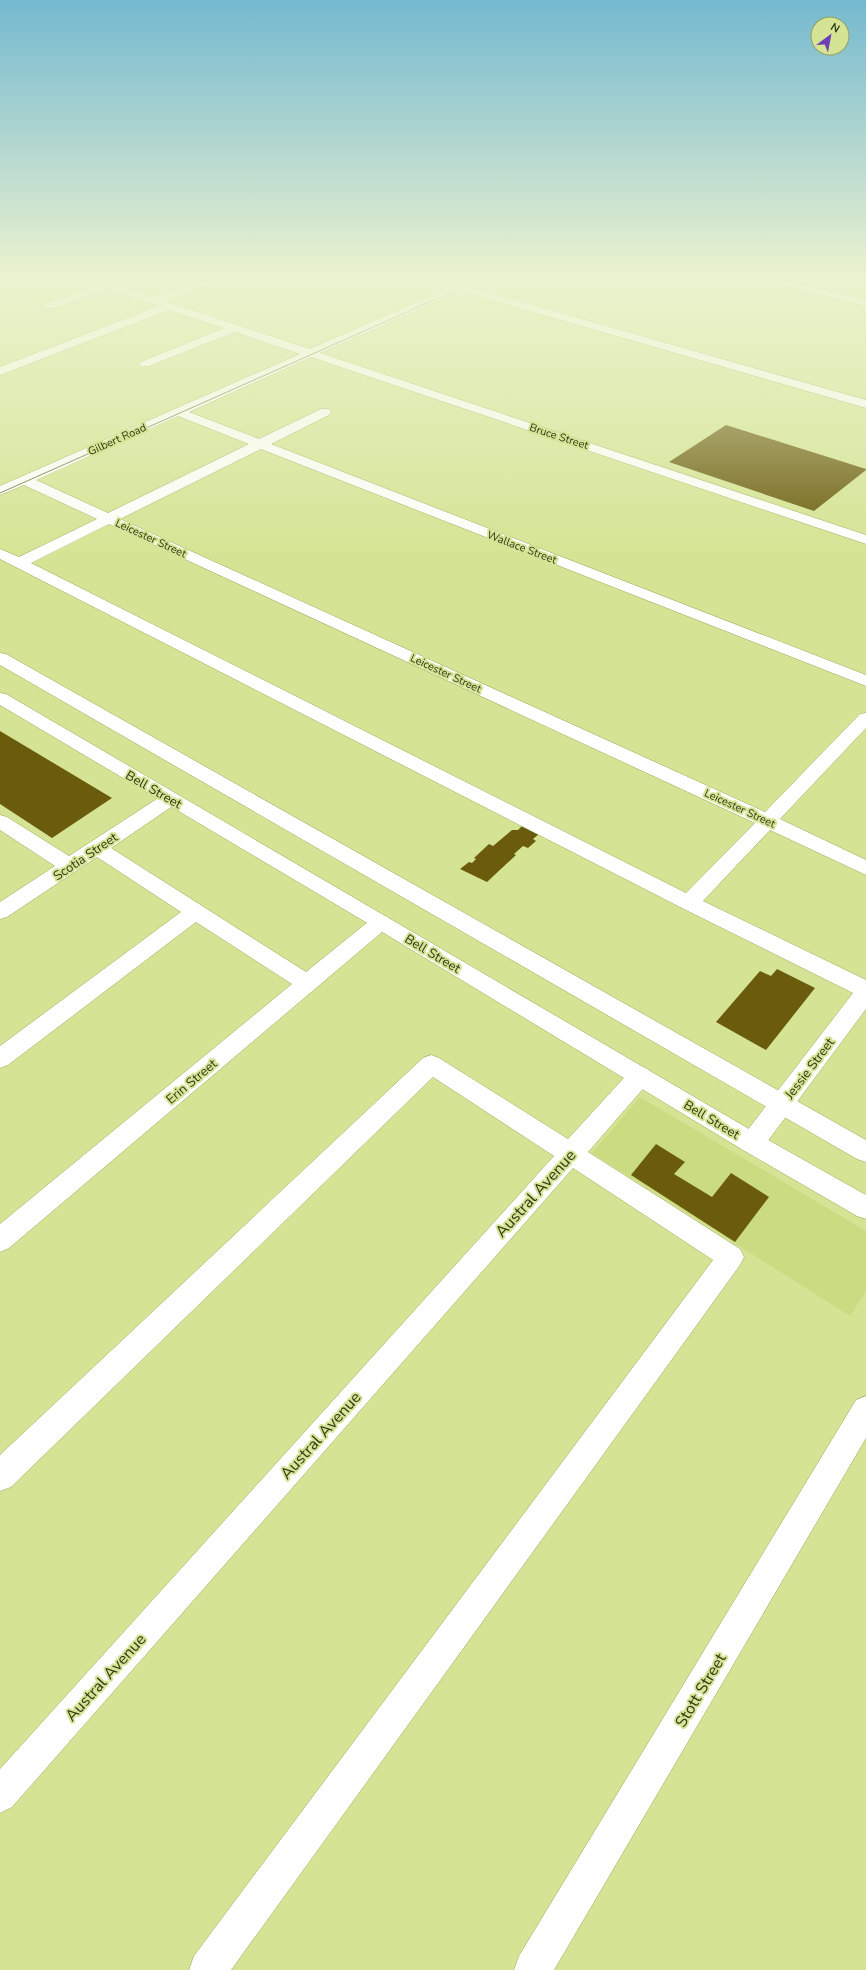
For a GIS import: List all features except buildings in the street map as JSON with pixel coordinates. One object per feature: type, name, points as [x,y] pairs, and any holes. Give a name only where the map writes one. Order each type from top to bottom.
[{"type":"main road","name":"Gilbert Road","points":[[0,491],[268,372]]},
{"type":"main road","name":"Bruce Street","points":[[366,372],[866,540]]},
{"type":"main road","points":[[754,372],[866,404]]},
{"type":"main road","name":"Wallace Street","points":[[178,412],[866,681]]},
{"type":"main road","points":[[19,563],[325,412]]},
{"type":"main road","name":"Leicester Street","points":[[24,480],[768,821],[866,868]]},
{"type":"main road","points":[[0,553],[380,744],[866,992]]},
{"type":"main road","points":[[0,658],[866,1152]]},
{"type":"main road","name":"Bell Street","points":[[0,698],[381,922],[752,1143],[866,1208]]},
{"type":"main road","points":[[689,903],[866,718]]},
{"type":"main road","name":"Scotia Street","points":[[0,912],[170,799]]},
{"type":"main road","points":[[0,821],[70,866]]},
{"type":"main road","points":[[97,848],[307,983]]},
{"type":"main road","points":[[0,1058],[196,911]]},
{"type":"main road","name":"Erin Street","points":[[0,1240],[381,922]]},
{"type":"main road","name":"Jessie Street","points":[[752,1143],[866,992]]},
{"type":"main road","points":[[0,1476],[431,1064],[731,1256],[208,1970]]},
{"type":"main road","name":"Austral Avenue","points":[[0,1795],[640,1076]]},
{"type":"main road","name":"Stott Street","points":[[533,1970],[866,1410]]},
{"type":"shaded area","points":[[640,1097],[866,1231],[866,1291],[850,1316],[592,1153]]},
{"type":"tram line","points":[[0,493],[272,372]]}]
